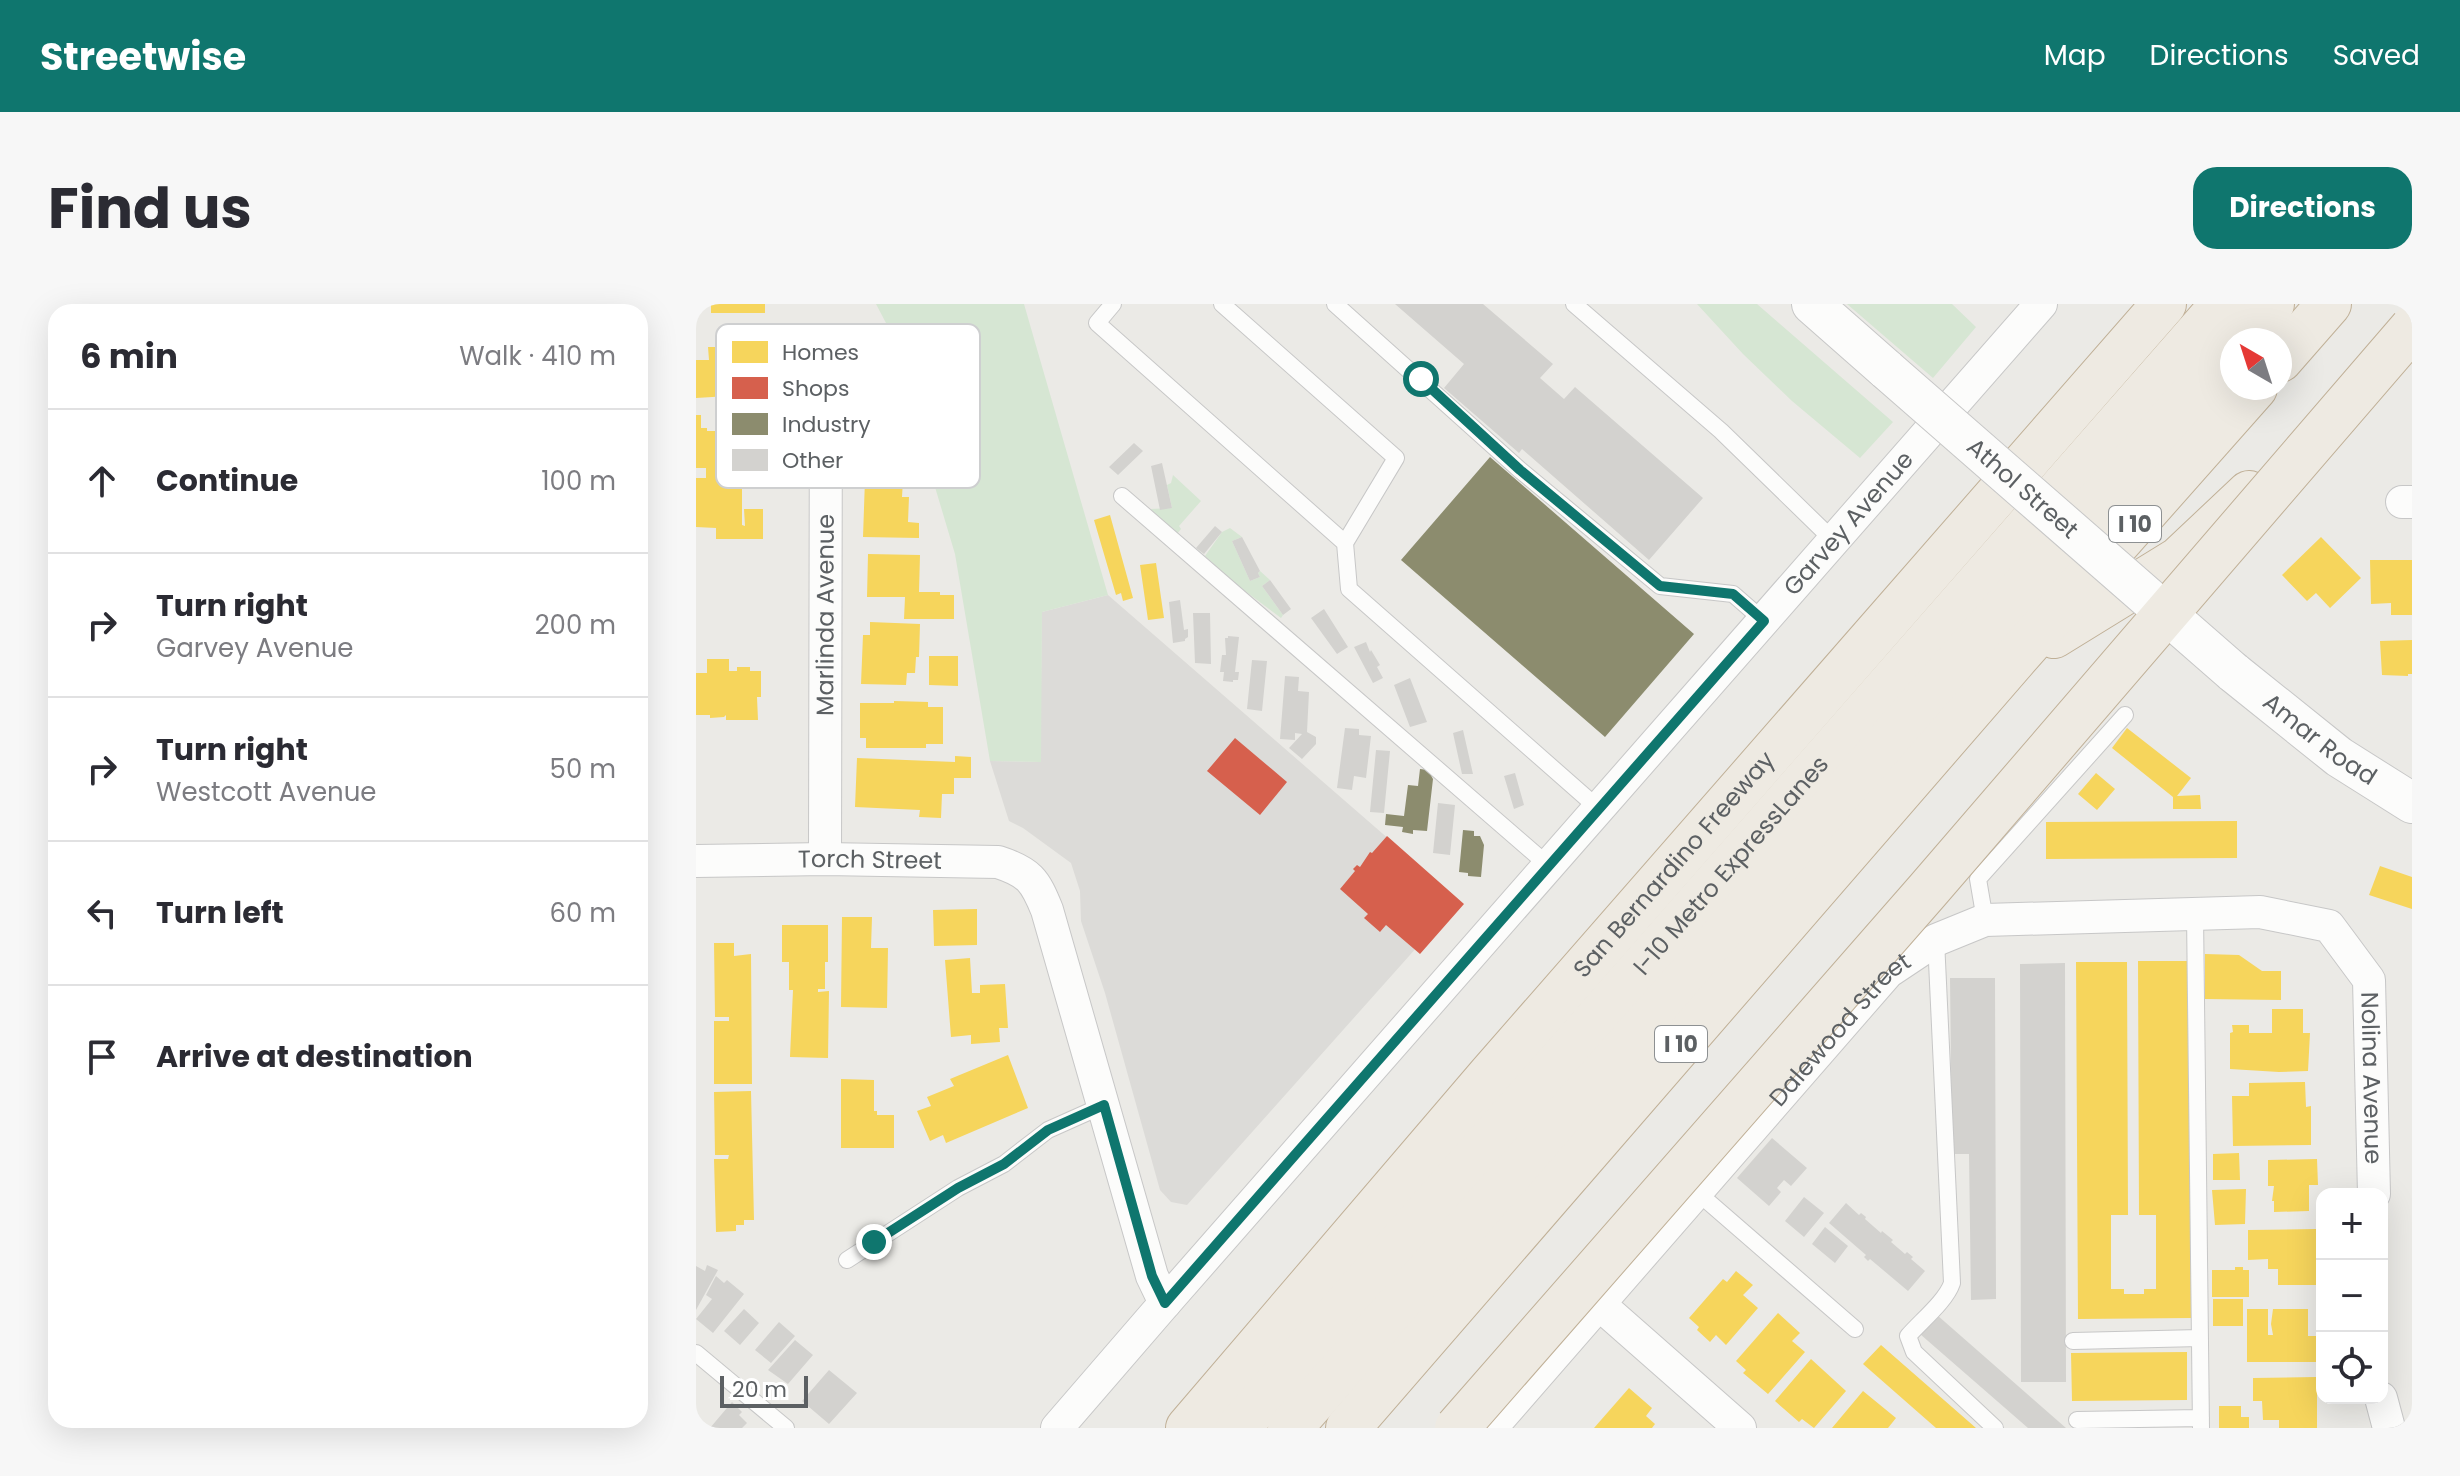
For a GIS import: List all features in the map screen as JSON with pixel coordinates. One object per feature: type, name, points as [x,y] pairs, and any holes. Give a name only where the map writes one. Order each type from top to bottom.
[{"type":"highway","points":[[2079,400],[2139,304]]},
{"type":"highway","name":"San Bernardino Freeway","points":[[1188,1428],[1490,1075],[2164,304]]},
{"type":"highway","name":"I-10 Metro ExpressLanes","points":[[1238,1428],[2223,304]]},
{"type":"highway","points":[[2251,328],[2272,304]]},
{"type":"highway","points":[[2292,346],[2329,304]]},
{"type":"highway","points":[[1457,1428],[1928,890],[2412,328]]},
{"type":"highway","points":[[2014,660],[2179,559],[2412,341]]},
{"type":"highway","points":[[1290,1428],[1692,972],[1919,705],[2220,363]]},
{"type":"highway","name":"I 10","points":[[1348,1428],[2014,660],[2244,400]]},
{"type":"street","name":"Athol Street","points":[[1812,304],[2233,672]]},
{"type":"street","name":"Garvey Avenue","points":[[1057,1428],[2041,304]]},
{"type":"street","name":"Marlinda Avenue","points":[[825,859],[826,488]]},
{"type":"street","name":"Amar Road","points":[[2233,672],[2339,757],[2412,803]]},
{"type":"street","name":"Torch Street","points":[[696,861],[825,859],[998,862],[1021,869],[1038,886],[1047,910],[1104,1105]]},
{"type":"street","name":"Dalewood Street","points":[[1491,1428],[1888,972],[1936,940],[1985,920],[2260,912],[2329,926]]},
{"type":"street","name":"Nolina Avenue","points":[[2329,926],[2369,980],[2374,1188]]},
{"type":"street","points":[[1104,1105],[1152,1276],[1165,1303]]},
{"type":"street","points":[[1599,1304],[1740,1428]]},
{"type":"street","points":[[2383,1404],[2389,1428]]},
{"type":"lane","points":[[1094,304],[1097,323],[1345,543]]},
{"type":"lane","points":[[1097,323],[1113,304]]},
{"type":"lane","points":[[1222,304],[1396,458],[1345,543],[1349,589],[1599,809]]},
{"type":"lane","points":[[1335,304],[1520,470],[1660,586],[1733,594],[1764,621]]},
{"type":"lane","points":[[1574,304],[1721,431],[1834,541]]},
{"type":"lane","points":[[1122,496],[1549,866]]},
{"type":"lane","points":[[1985,920],[1978,879],[2125,715]]},
{"type":"lane","points":[[2077,1420],[2201,1423],[2195,914]]},
{"type":"lane","points":[[1936,940],[1952,1283],[1948,1294],[1908,1336],[1914,1352],[1995,1428]]},
{"type":"lane","points":[[847,1260],[958,1188],[1004,1164],[1048,1130],[1104,1105]]},
{"type":"lane","points":[[1697,1192],[1855,1329]]},
{"type":"lane","points":[[2073,1341],[2200,1338]]},
{"type":"lane","points":[[696,1353],[786,1428]]},
{"type":"shaded area","points":[[1108,595],[1459,900],[1187,1205],[1171,1202],[1160,1190],[1105,993],[1081,921],[1080,891],[1071,863],[1009,821],[990,761],[1040,762],[1042,612]]},
{"type":"green space","points":[[876,304],[1024,304],[1108,595],[1042,612],[1041,762],[990,761],[955,554],[935,488],[980,488],[980,324],[886,323]]},
{"type":"green space","points":[[1697,304],[1757,304],[1893,422],[1860,458],[1792,401]]},
{"type":"green space","points":[[1847,304],[1952,304],[1976,327],[1933,378]]},
{"type":"green space","points":[[1173,475],[1201,501],[1179,526],[1181,529],[1177,534],[1150,509],[1172,508],[1167,485],[1171,483]]},
{"type":"green space","points":[[1230,528],[1242,537],[1232,541],[1250,581],[1260,577],[1260,571],[1270,580],[1262,586],[1283,615],[1281,618],[1205,556],[1222,532]]},
{"type":"building: Homes","points":[[711,304],[765,304],[765,313],[711,313]]},
{"type":"building: Homes","points":[[708,347],[716,347],[716,397],[696,398],[696,360],[709,360]]},
{"type":"building: Homes","points":[[696,415],[701,415],[701,428],[716,431],[716,488],[742,488],[742,525],[745,526],[744,509],[763,509],[763,539],[716,539],[716,528],[696,527],[696,478],[706,478],[706,468],[696,468]]},
{"type":"building: Homes","points":[[865,488],[903,488],[902,497],[909,497],[908,522],[919,523],[919,538],[863,537]]},
{"type":"building: Homes","points":[[1110,515],[1133,598],[1123,601],[1121,593],[1116,595],[1094,520]]},
{"type":"building: Homes","points":[[2321,537],[2361,578],[2330,608],[2316,593],[2307,601],[2282,575]]},
{"type":"building: Homes","points":[[868,554],[920,555],[919,592],[954,595],[954,619],[904,619],[905,597],[867,597]]},
{"type":"building: Homes","points":[[2370,560],[2412,560],[2412,615],[2391,615],[2391,603],[2371,604]]},
{"type":"building: Homes","points":[[1156,563],[1164,618],[1148,620],[1140,565]]},
{"type":"building: Homes","points":[[870,622],[920,624],[919,657],[916,657],[915,673],[907,673],[906,685],[861,684],[863,635],[870,635]]},
{"type":"building: Homes","points":[[2412,640],[2412,674],[2382,675],[2380,641]]},
{"type":"building: Homes","points":[[929,656],[958,656],[958,686],[929,685]]},
{"type":"building: Homes","points":[[707,659],[729,659],[729,671],[737,671],[737,667],[750,667],[750,671],[761,671],[761,697],[757,697],[758,720],[726,720],[726,715],[710,718],[710,715],[696,715],[696,673],[707,673]]},
{"type":"building: Homes","points":[[928,702],[928,707],[943,707],[943,744],[926,744],[926,748],[866,748],[866,738],[860,738],[860,703]]},
{"type":"building: Homes","points":[[2127,728],[2191,778],[2177,796],[2200,795],[2201,809],[2173,809],[2173,797],[2112,748]]},
{"type":"building: Homes","points":[[955,756],[971,757],[971,778],[954,778],[954,794],[942,794],[941,818],[919,817],[920,810],[855,807],[857,758],[955,762]]},
{"type":"building: Homes","points":[[2096,773],[2115,789],[2097,810],[2078,794]]},
{"type":"building: Homes","points":[[2237,821],[2237,858],[2046,859],[2046,822]]},
{"type":"building: Homes","points":[[2380,866],[2412,877],[2412,909],[2369,895]]},
{"type":"building: Homes","points":[[977,909],[977,945],[934,946],[933,910]]},
{"type":"building: Homes","points":[[842,917],[872,917],[871,948],[888,948],[887,1008],[841,1007]]},
{"type":"building: Homes","points":[[782,925],[828,925],[825,989],[818,989],[818,992],[829,991],[828,1058],[790,1057],[793,990],[789,990],[789,962],[782,962]]},
{"type":"building: Homes","points":[[714,943],[734,943],[734,956],[751,954],[752,1084],[714,1084],[714,1021],[729,1021],[729,1017],[715,1017]]},
{"type":"building: Homes","points":[[2205,954],[2239,955],[2262,971],[2281,971],[2281,1000],[2205,999]]},
{"type":"building: Homes","points":[[970,958],[972,993],[980,993],[980,985],[1005,984],[1008,1028],[999,1028],[1000,1042],[971,1044],[971,1035],[951,1037],[945,960]]},
{"type":"building: Homes","points":[[2138,961],[2189,961],[2191,1318],[2078,1319],[2076,962],[2127,962],[2128,1215],[2111,1215],[2111,1289],[2124,1289],[2124,1294],[2144,1294],[2144,1289],[2156,1289],[2156,1215],[2139,1215]]},
{"type":"building: Homes","points":[[2272,1009],[2303,1009],[2303,1033],[2310,1033],[2308,1071],[2230,1069],[2232,1025],[2249,1025],[2249,1033],[2272,1033]]},
{"type":"building: Homes","points":[[1008,1055],[1028,1108],[946,1143],[943,1135],[930,1141],[917,1111],[931,1106],[927,1097],[954,1086],[950,1079]]},
{"type":"building: Homes","points":[[841,1079],[874,1080],[874,1111],[877,1115],[894,1115],[894,1148],[841,1148]]},
{"type":"building: Homes","points":[[2305,1082],[2306,1107],[2311,1106],[2311,1145],[2233,1146],[2232,1096],[2249,1096],[2249,1083]]},
{"type":"building: Homes","points":[[751,1091],[754,1220],[744,1220],[744,1225],[736,1225],[736,1231],[716,1232],[714,1159],[728,1159],[729,1155],[715,1155],[714,1092]]},
{"type":"building: Homes","points":[[2239,1153],[2240,1180],[2213,1180],[2213,1154]]},
{"type":"building: Homes","points":[[2317,1159],[2318,1185],[2309,1185],[2309,1211],[2274,1212],[2274,1186],[2268,1186],[2268,1160]]},
{"type":"building: Homes","points":[[2246,1189],[2245,1224],[2215,1225],[2212,1190]]},
{"type":"building: Homes","points":[[2316,1229],[2316,1285],[2278,1285],[2278,1269],[2268,1269],[2268,1259],[2248,1260],[2248,1230]]},
{"type":"building: Homes","points":[[2235,1267],[2249,1270],[2249,1297],[2212,1297],[2212,1270],[2235,1270]]},
{"type":"building: Homes","points":[[1736,1271],[1753,1285],[1743,1295],[1758,1308],[1726,1345],[1716,1335],[1710,1342],[1689,1318],[1723,1279],[1727,1282]]},
{"type":"building: Homes","points":[[2213,1299],[2243,1299],[2243,1326],[2213,1326]]},
{"type":"building: Homes","points":[[2247,1309],[2268,1309],[2268,1335],[2273,1335],[2273,1309],[2308,1309],[2308,1336],[2316,1336],[2316,1362],[2247,1362]]},
{"type":"building: Homes","points":[[1778,1313],[1800,1333],[1792,1341],[1805,1352],[1768,1394],[1743,1373],[1746,1370],[1736,1361]]},
{"type":"building: Homes","points":[[1881,1345],[1976,1428],[1936,1428],[1863,1364]]},
{"type":"building: Homes","points":[[2187,1352],[2187,1400],[2072,1401],[2071,1353]]},
{"type":"building: Homes","points":[[1811,1359],[1846,1391],[1814,1428],[1802,1419],[1799,1422],[1775,1401]]},
{"type":"building: Homes","points":[[2316,1377],[2317,1428],[2279,1428],[2279,1420],[2263,1420],[2262,1401],[2253,1401],[2253,1378]]},
{"type":"building: Homes","points":[[1629,1388],[1652,1408],[1646,1416],[1655,1424],[1652,1428],[1594,1428]]},
{"type":"building: Homes","points":[[1863,1391],[1896,1418],[1888,1428],[1832,1428]]},
{"type":"building: Homes","points":[[2219,1406],[2241,1406],[2241,1417],[2249,1417],[2249,1428],[2219,1428]]},
{"type":"building: Shops","points":[[1235,738],[1287,782],[1260,815],[1207,771]]},
{"type":"building: Shops","points":[[1387,836],[1464,904],[1420,954],[1386,925],[1380,932],[1364,918],[1368,914],[1340,889],[1355,871],[1353,869],[1357,865],[1360,867]]},
{"type":"building: Industry","points":[[1490,457],[1694,634],[1605,737],[1401,560]]},
{"type":"building: Industry","points":[[1420,769],[1428,770],[1433,779],[1427,831],[1413,830],[1413,834],[1402,832],[1403,827],[1385,825],[1386,814],[1404,816],[1408,785],[1418,786]]},
{"type":"building: Industry","points":[[1463,830],[1474,831],[1474,836],[1480,836],[1484,845],[1481,877],[1459,872]]},
{"type":"building: Other","points":[[1395,304],[1483,304],[1553,364],[1540,378],[1564,399],[1575,387],[1703,498],[1649,560],[1522,449],[1519,453],[1444,388],[1464,364]]},
{"type":"building: Other","points":[[1134,443],[1143,451],[1118,475],[1109,467]]},
{"type":"building: Other","points":[[1162,463],[1172,508],[1160,510],[1151,466]]},
{"type":"building: Other","points":[[1215,526],[1222,532],[1204,554],[1196,548]]},
{"type":"building: Other","points":[[1242,537],[1260,571],[1260,577],[1250,581],[1232,541]]},
{"type":"building: Other","points":[[1270,580],[1291,609],[1283,615],[1262,586]]},
{"type":"building: Other","points":[[1180,600],[1184,630],[1188,629],[1188,637],[1185,641],[1173,643],[1169,602]]},
{"type":"building: Other","points":[[1324,609],[1348,647],[1337,654],[1311,618]]},
{"type":"building: Other","points":[[1193,613],[1210,613],[1211,664],[1195,663]]},
{"type":"building: Other","points":[[1239,637],[1235,672],[1239,672],[1238,680],[1233,682],[1223,681],[1224,672],[1220,672],[1222,655],[1226,655],[1225,638]]},
{"type":"building: Other","points":[[1366,642],[1380,665],[1377,667],[1383,678],[1373,683],[1354,647]]},
{"type":"building: Other","points":[[1252,660],[1267,661],[1262,711],[1247,709]]},
{"type":"building: Other","points":[[1285,676],[1299,677],[1298,691],[1309,692],[1307,732],[1316,737],[1316,744],[1302,759],[1289,748],[1302,734],[1295,733],[1295,740],[1280,739]]},
{"type":"building: Other","points":[[1410,678],[1427,722],[1410,727],[1394,685]]},
{"type":"building: Other","points":[[1345,728],[1359,729],[1359,735],[1371,736],[1366,778],[1354,776],[1352,790],[1337,788]]},
{"type":"building: Other","points":[[1463,730],[1473,774],[1462,774],[1453,733]]},
{"type":"building: Other","points":[[1376,750],[1390,751],[1384,813],[1370,812]]},
{"type":"building: Other","points":[[1515,773],[1524,805],[1514,809],[1504,776]]},
{"type":"building: Other","points":[[1438,803],[1455,805],[1450,855],[1433,853]]},
{"type":"building: Other","points":[[2065,963],[2066,1382],[2021,1382],[2020,964]]},
{"type":"building: Other","points":[[1950,978],[1995,978],[1996,1299],[1971,1300],[1969,1154],[1952,1154]]},
{"type":"building: Other","points":[[1772,1138],[1807,1168],[1791,1186],[1784,1180],[1777,1188],[1781,1192],[1769,1206],[1737,1178]]},
{"type":"building: Other","points":[[1804,1197],[1824,1213],[1804,1237],[1785,1221]]},
{"type":"building: Other","points":[[1846,1203],[1893,1240],[1891,1242],[1905,1254],[1907,1252],[1913,1257],[1911,1259],[1925,1271],[1908,1291],[1870,1259],[1868,1261],[1864,1257],[1866,1255],[1829,1223]]},
{"type":"building: Other","points":[[1825,1227],[1848,1246],[1835,1263],[1812,1244]]},
{"type":"building: Other","points":[[707,1265],[718,1270],[696,1310],[696,1266],[705,1271]]},
{"type":"building: Other","points":[[716,1276],[724,1283],[727,1280],[744,1294],[713,1333],[696,1319],[712,1299],[706,1295]]},
{"type":"building: Other","points":[[744,1309],[759,1323],[740,1345],[724,1331]]},
{"type":"building: Other","points":[[1937,1315],[2066,1428],[2028,1428],[1920,1334]]},
{"type":"building: Other","points":[[779,1322],[795,1336],[771,1363],[755,1350]]},
{"type":"building: Other","points":[[795,1340],[813,1355],[788,1384],[768,1370]]},
{"type":"building: Other","points":[[829,1370],[857,1393],[829,1424],[802,1401]]},
{"type":"building: Other","points":[[732,1402],[747,1423],[742,1428],[710,1428]]},
{"type":"route","points":[[874,1242],[958,1188],[1004,1164],[1048,1130],[1104,1105],[1152,1276],[1165,1303],[1764,621],[1733,594],[1660,586],[1520,470],[1421,379]]}]
